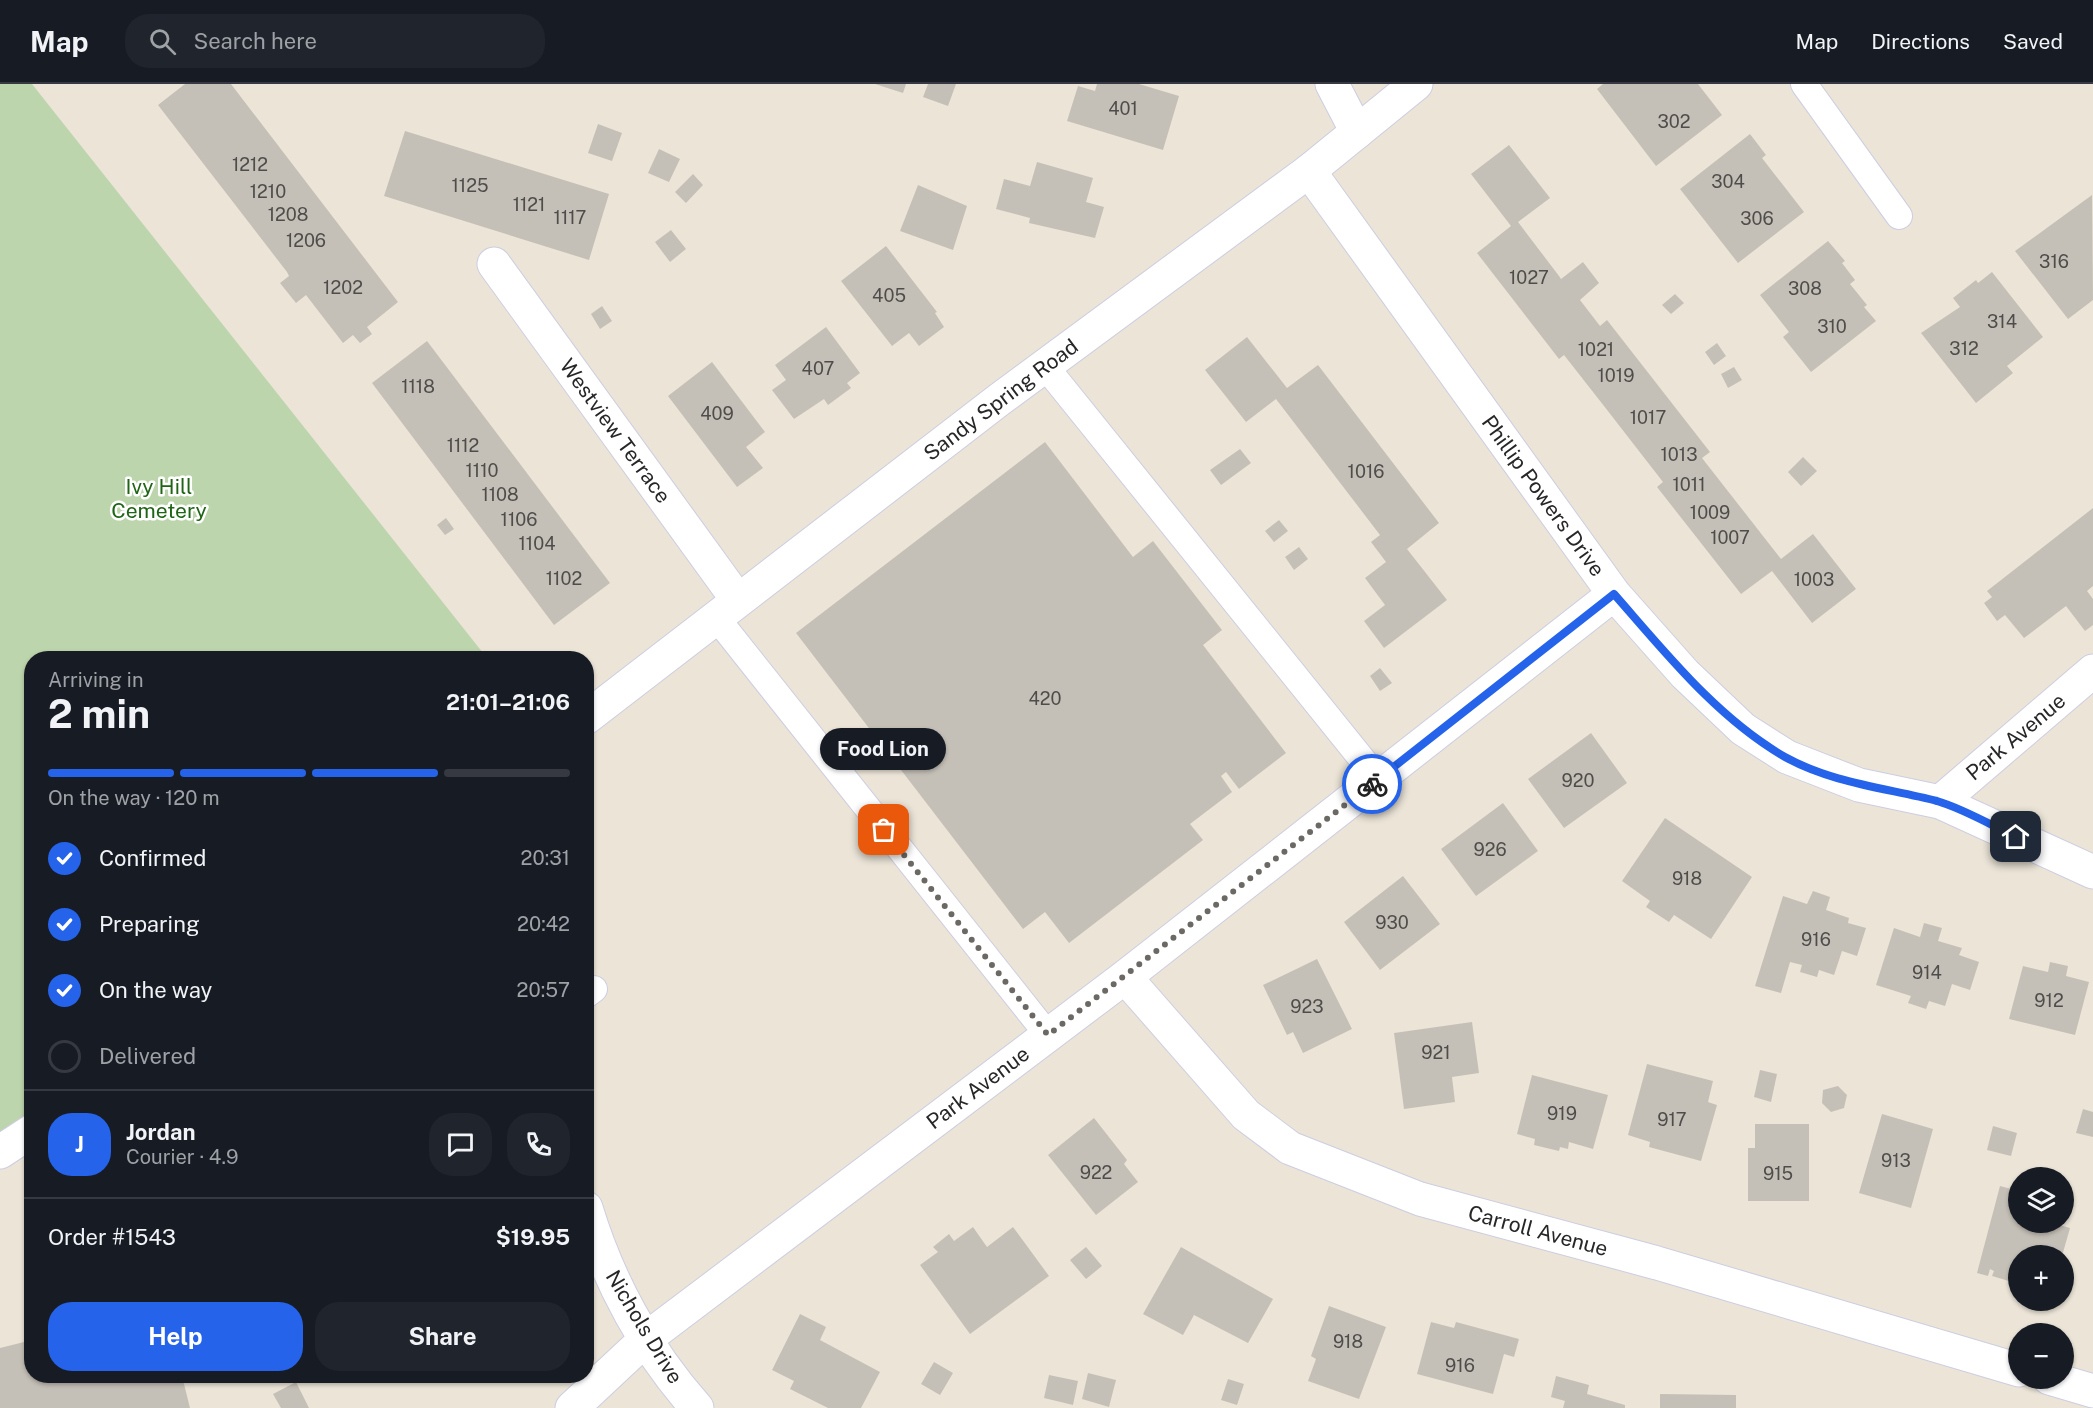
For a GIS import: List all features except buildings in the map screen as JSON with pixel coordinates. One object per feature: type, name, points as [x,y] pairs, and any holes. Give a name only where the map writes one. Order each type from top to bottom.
[{"type":"street","points":[[1332,84],[1357,132]]},
{"type":"street","name":"Sandy Spring Road","points":[[594,711],[1045,366],[1309,171],[1416,84]]},
{"type":"street","name":"Phillip Powers Drive","points":[[1309,171],[1614,594],[1685,674],[1735,721],[1786,758],[1859,785],[1940,802],[2093,872]]},
{"type":"street","name":"Westview Terrace","points":[[494,264],[726,608]]},
{"type":"street","name":"Park Avenue","points":[[572,1408],[647,1338],[1125,976],[1614,594]]},
{"type":"street","name":"Park Avenue","points":[[1940,802],[2093,671]]},
{"type":"street","name":"Carroll Avenue","points":[[1125,976],[1246,1115],[1290,1148],[1420,1199],[1657,1263],[2008,1367]]},
{"type":"street","points":[[0,1152],[24,1136]]},
{"type":"street","name":"Nichols Drive","points":[[594,1230],[616,1289],[681,1389],[697,1408]]},
{"type":"street","points":[[2074,1385],[2093,1391]]},
{"type":"lane","points":[[1804,84],[1899,216]]},
{"type":"lane","points":[[1045,366],[1378,779]]},
{"type":"lane","points":[[726,608],[1048,1035]]},
{"type":"green space","name":"Ivy Hill Cemetery","points":[[0,84],[32,84],[481,651],[24,651],[24,1135],[0,1150]]},
{"type":"way so far","points":[[884,830],[1048,1035],[1372,784]]},
{"type":"place","name":"Food Lion","points":[[884,830]]},
{"type":"route","points":[[1372,784],[1614,594],[1685,674],[1743,729],[1786,758],[1859,785],[1940,802],[2016,837]]}]
